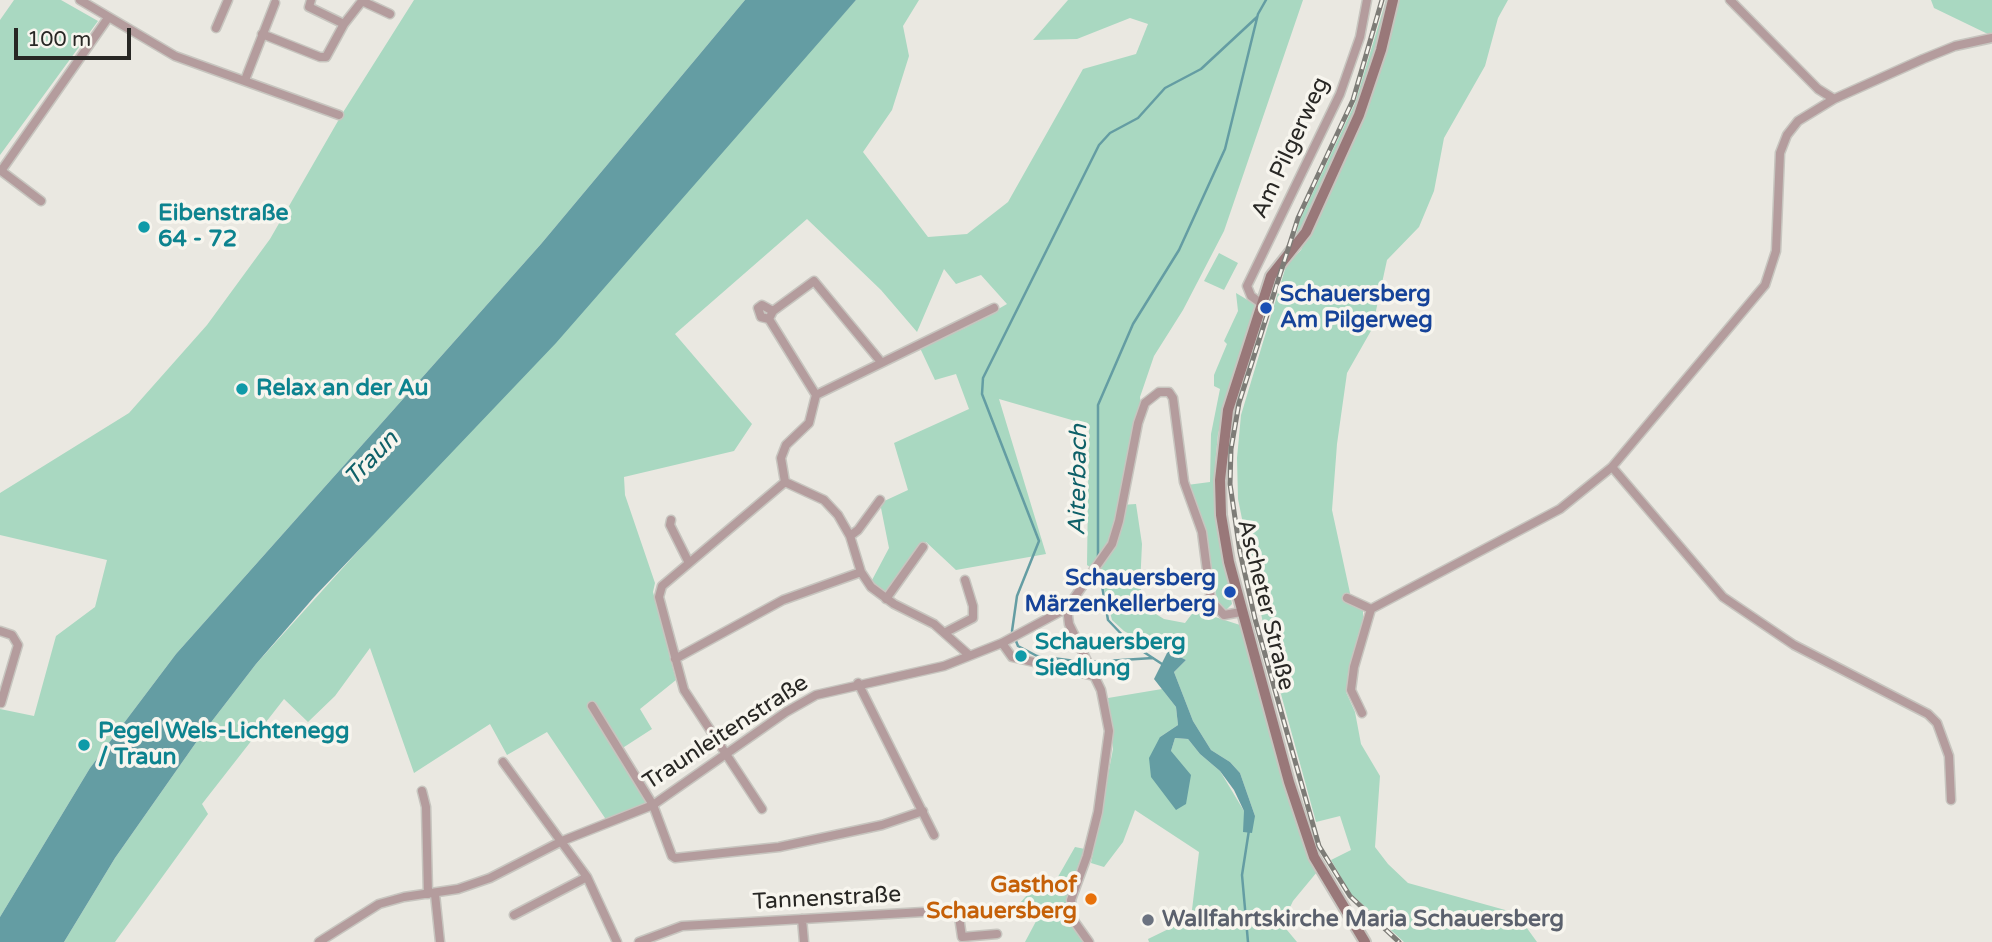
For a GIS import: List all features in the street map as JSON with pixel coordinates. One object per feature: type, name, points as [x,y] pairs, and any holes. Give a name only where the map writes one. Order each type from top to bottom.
[{"type":"main road","name":"Ascheter Straße","points":[[1365,942],[1321,870],[1309,844],[1241,611],[1221,515],[1220,463],[1228,411],[1274,269],[1306,232],[1359,115],[1381,50],[1393,0]]},
{"type":"street","points":[[80,0],[175,56],[339,115]]},
{"type":"street","points":[[216,28],[228,0]]},
{"type":"street","points":[[311,0],[309,7],[344,24]]},
{"type":"street","name":"Am Pilgerweg","points":[[1262,304],[1251,296],[1247,286],[1340,94],[1360,37],[1367,0]]},
{"type":"street","points":[[1730,0],[1818,89],[1834,99]]},
{"type":"street","points":[[262,34],[326,57],[344,24],[362,1],[390,14]]},
{"type":"street","points":[[244,80],[275,3]]},
{"type":"street","points":[[41,201],[1,170],[108,18]]},
{"type":"street","points":[[1362,713],[1352,690],[1354,667],[1373,608],[1560,509],[1612,467],[1765,285],[1776,251],[1780,153],[1787,135],[1798,121],[1834,99],[1923,59],[1955,46],[1992,38]]},
{"type":"street","points":[[785,482],[780,458],[786,445],[809,423],[816,395],[771,315],[814,281],[881,362]]},
{"type":"street","points":[[816,395],[881,362],[965,325],[994,308]]},
{"type":"street","name":"Traunleitenstraße","points":[[319,942],[379,904],[404,897],[432,894],[490,878],[562,841],[620,821],[653,805],[802,702],[833,689],[914,674],[969,655],[1020,634],[1067,608],[1105,556],[1119,521],[1138,423],[1145,403],[1159,392],[1169,392],[1174,398],[1184,482],[1202,532],[1211,601],[1224,615],[1241,611]]},
{"type":"street","points":[[1612,467],[1723,597],[1794,645],[1928,714],[1944,737],[1950,756],[1951,800]]},
{"type":"street","points":[[785,482],[828,503],[850,536],[861,572],[871,587],[886,599],[946,632],[969,655]]},
{"type":"street","points":[[762,808],[689,701],[659,597],[662,586],[785,482]]},
{"type":"street","points":[[850,536],[880,500]]},
{"type":"street","points":[[671,520],[670,525],[689,563]]},
{"type":"street","points":[[886,599],[923,547]]},
{"type":"street","points":[[675,659],[783,600],[861,572]]},
{"type":"street","points":[[946,632],[973,618],[973,606],[965,580]]},
{"type":"street","points":[[1348,598],[1373,608]]},
{"type":"street","points":[[1067,608],[1069,624],[1093,673],[1105,706],[1108,748],[1090,845],[1071,900],[1074,922],[1089,942]]},
{"type":"street","points":[[0,631],[12,635],[18,645],[1,703]]},
{"type":"street","points":[[1004,641],[1012,657],[1093,673]]},
{"type":"street","points":[[858,683],[934,835]]},
{"type":"street","points":[[592,706],[653,805],[672,856],[676,858],[779,847],[882,825],[923,811]]},
{"type":"street","points":[[503,761],[587,877],[617,942]]},
{"type":"street","points":[[422,791],[426,807],[432,894],[440,942]]},
{"type":"street","points":[[514,915],[587,877]]},
{"type":"street","name":"Tannenstraße","points":[[639,942],[682,926],[958,910],[962,939],[997,934]]},
{"type":"street","points":[[802,919],[804,942]]},
{"type":"green space","points":[[14,0],[61,0],[98,21],[0,155],[0,20]]},
{"type":"green space","points":[[414,0],[745,0],[541,244],[176,654],[90,768],[0,917],[0,709],[34,716],[56,636],[95,607],[107,560],[0,535],[0,493],[129,413],[207,325],[270,239],[342,114]]},
{"type":"green space","points":[[856,0],[919,0],[903,26],[909,56],[892,110],[863,152],[928,237],[967,234],[1008,202],[1083,69],[1136,54],[1148,24],[1130,18],[1077,39],[1033,40],[1068,0],[1303,0],[1224,231],[1183,310],[1154,356],[1140,397],[1141,406],[1121,505],[1136,504],[1142,544],[1140,586],[1146,608],[1164,619],[1185,623],[1194,611],[1206,604],[1212,616],[1240,625],[1292,807],[1317,872],[1293,901],[1282,924],[1297,942],[1149,942],[1148,939],[1191,918],[1199,852],[1135,810],[1123,842],[1104,867],[1091,863],[1113,749],[1108,698],[1162,689],[1176,707],[1178,725],[1160,737],[1171,751],[1175,738],[1188,739],[1200,754],[1220,771],[1244,811],[1255,816],[1240,773],[1230,762],[1211,750],[1193,721],[1174,672],[1186,660],[1168,651],[1156,649],[1124,631],[1112,620],[1100,574],[1087,565],[1089,425],[999,399],[1046,554],[956,570],[926,542],[886,592],[871,582],[889,548],[880,503],[908,490],[894,443],[969,409],[956,374],[935,380],[920,348],[965,328],[1007,304],[981,275],[956,284],[944,269],[917,332],[881,290],[807,219],[675,334],[752,424],[734,451],[624,477],[625,495],[655,583],[653,592],[676,680],[640,709],[652,729],[621,749],[650,802],[607,821],[547,732],[507,755],[490,724],[414,773],[370,648],[335,696],[308,722],[284,699],[202,804],[208,814],[115,942],[64,942],[115,858],[202,734],[256,664]]},
{"type":"green space","points":[[1386,0],[1389,0],[1358,107],[1303,230],[1295,240],[1299,222],[1355,103]]},
{"type":"green space","points":[[1398,0],[1508,0],[1498,18],[1485,66],[1444,138],[1434,191],[1419,227],[1387,260],[1372,329],[1347,373],[1337,444],[1332,510],[1350,593],[1347,600],[1363,609],[1363,625],[1346,692],[1355,712],[1361,744],[1380,776],[1375,847],[1408,883],[1516,913],[1537,942],[1404,942],[1351,894],[1331,860],[1351,850],[1340,816],[1316,822],[1267,643],[1238,499],[1237,458],[1241,415],[1286,266],[1301,250],[1363,117],[1386,53]]},
{"type":"green space","points":[[1931,0],[1992,0],[1992,36],[1934,8]]},
{"type":"green space","points":[[1219,253],[1238,263],[1224,290],[1204,281]]},
{"type":"green space","points":[[1236,293],[1256,305],[1218,434],[1215,466],[1217,521],[1232,604],[1226,610],[1218,605],[1203,522],[1187,485],[1210,482],[1211,434],[1220,389],[1214,386],[1214,375],[1227,344],[1224,341],[1238,311]]},
{"type":"green space","points":[[1075,847],[1085,849],[1068,905],[1069,919],[1084,942],[1025,942],[1042,910],[1020,903],[1028,894],[1051,889]]},
{"type":"water","name":"Traun","points":[[745,0],[856,0],[556,343],[315,596],[256,664],[202,734],[115,858],[64,942],[0,942],[0,917],[90,768],[176,654],[541,244]]},
{"type":"water","points":[[1168,651],[1186,660],[1174,672],[1193,721],[1211,750],[1230,762],[1240,773],[1255,816],[1252,833],[1243,832],[1244,811],[1234,790],[1220,771],[1200,754],[1188,739],[1175,738],[1171,751],[1191,775],[1186,804],[1176,810],[1151,777],[1149,758],[1160,737],[1178,725],[1176,707],[1154,679]]},
{"type":"waterway","name":"Aiterbach","points":[[1098,559],[1098,405],[1133,324],[1179,250],[1225,149],[1258,14],[1266,0]]},
{"type":"waterway","points":[[1083,662],[1037,656],[1018,646],[1012,631],[1017,596],[1039,541],[982,394],[983,378],[1099,145],[1110,133],[1138,118],[1165,88],[1201,69],[1257,17]]},
{"type":"waterway","name":"Aiterbach","points":[[1099,569],[1108,620],[1130,643],[1162,664]]},
{"type":"waterway","points":[[1090,662],[1153,658]]},
{"type":"waterway","name":"Aiterbach","points":[[1248,942],[1242,875],[1249,830]]},
{"type":"railway","points":[[1382,0],[1353,100],[1298,218],[1239,403],[1231,449],[1230,484],[1240,552],[1255,619],[1319,846],[1350,896],[1399,942]]},
{"type":"place","name":"Eibenstraße 64 - 72","points":[[144,227]]},
{"type":"place","name":"Schauersberg Am Pilgerweg","points":[[1266,308]]},
{"type":"place","name":"Relax an der Au","points":[[242,389]]},
{"type":"place","name":"Schauersberg Märzenkellerberg","points":[[1230,592]]},
{"type":"place","name":"Schauersberg Siedlung","points":[[1021,656]]},
{"type":"place","name":"Pegel Wels-Lichtenegg / Traun","points":[[84,745]]},
{"type":"place","name":"Gasthof Schauersberg","points":[[1091,899]]},
{"type":"place","name":"Wallfahrtskirche Maria Schauersberg","points":[[1148,920]]}]
